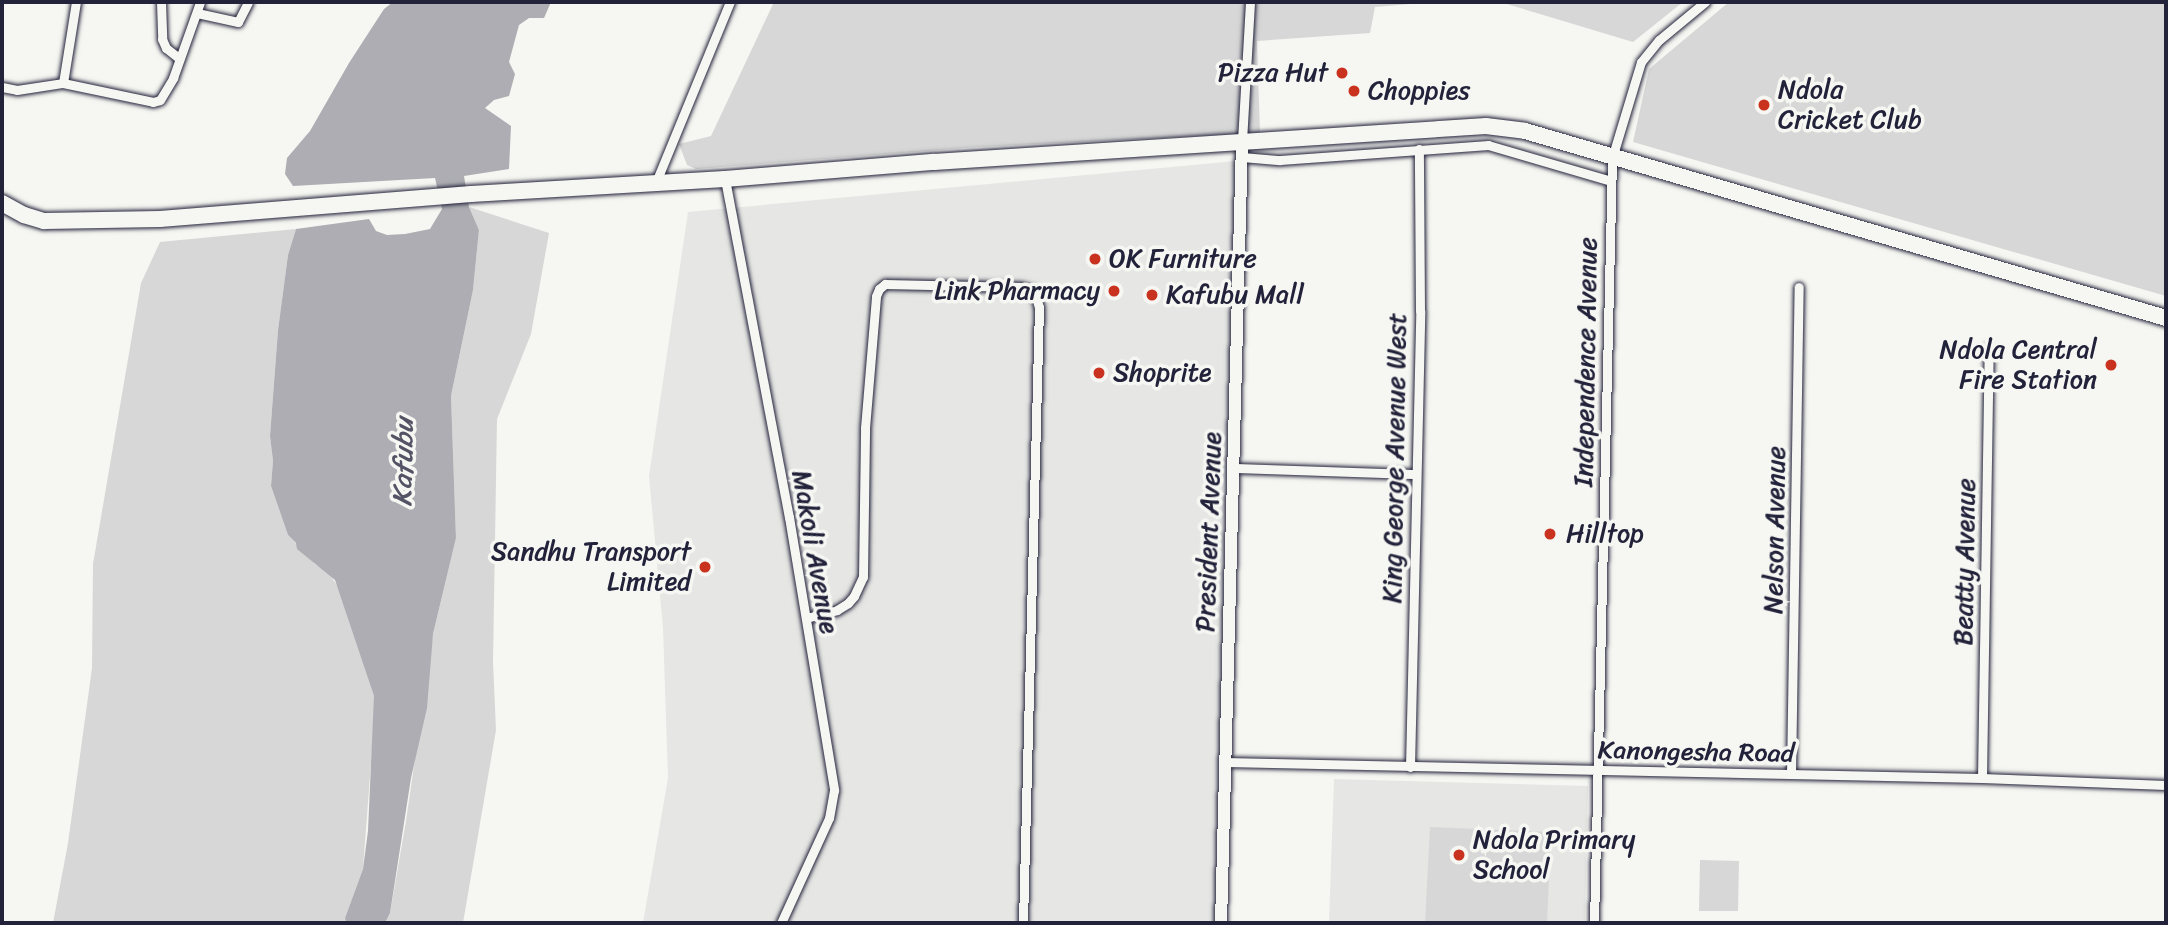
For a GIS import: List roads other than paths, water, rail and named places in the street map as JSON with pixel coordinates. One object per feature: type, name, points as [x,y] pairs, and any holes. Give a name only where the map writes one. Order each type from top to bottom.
[{"type":"highway","points":[[2,203],[33,218],[73,222],[160,219],[439,196],[1242,149],[1486,126],[1525,131],[2166,318]]},
{"type":"main road","name":"President Avenue","points":[[1221,923],[1242,149]]},
{"type":"street","points":[[63,83],[76,2]]},
{"type":"street","points":[[161,2],[162,40],[166,48],[179,58]]},
{"type":"street","points":[[2,87],[17,90],[63,83],[153,102],[160,100],[167,92],[201,2]]},
{"type":"street","points":[[197,13],[238,22],[247,2]]},
{"type":"street","points":[[656,183],[730,2]]},
{"type":"street","points":[[1250,2],[1242,149],[1280,160],[1488,145],[1611,181]]},
{"type":"street","name":"Independence Avenue","points":[[1594,923],[1612,158],[1641,62],[1659,40],[1705,2]]},
{"type":"street","name":"King George Avenue West","points":[[1410,767],[1420,311],[1419,149]]},
{"type":"street","name":"Makoli Avenue","points":[[725,179],[806,618],[834,790],[830,818],[781,923]]},
{"type":"street","points":[[806,618],[837,610],[848,603],[855,596],[863,577],[865,428],[876,296],[879,289],[885,284],[1021,287],[1034,291],[1039,307],[1023,923]]},
{"type":"street","name":"Nelson Avenue","points":[[1791,774],[1799,287]]},
{"type":"street","name":"Beatty Avenue","points":[[1982,778],[1989,348]]},
{"type":"street","points":[[1233,468],[1415,474]]},
{"type":"street","name":"Kanongesha Road","points":[[1225,762],[1597,772],[1982,778],[2166,785]]},
{"type":"water","name":"Kafubu","points":[[393,2],[551,2],[544,18],[529,18],[519,25],[509,62],[515,74],[509,96],[494,100],[485,108],[511,126],[509,169],[464,176],[469,207],[479,230],[473,290],[451,396],[456,538],[433,634],[427,708],[411,778],[390,913],[385,923],[346,923],[345,918],[363,869],[368,831],[374,696],[335,580],[297,549],[296,543],[288,535],[271,486],[273,461],[270,436],[278,330],[288,255],[296,229],[369,219],[376,231],[387,235],[405,234],[430,229],[442,209],[435,178],[293,186],[285,174],[287,158],[310,131],[349,63],[384,9]]},
{"type":"place","name":"Pizza Hut","points":[[1342,73]]},
{"type":"place","name":"Choppies","points":[[1354,91]]},
{"type":"place","name":"Ndola Cricket Club","points":[[1764,105]]},
{"type":"place","name":"OK Furniture","points":[[1095,259]]},
{"type":"place","name":"Link Pharmacy","points":[[1114,291]]},
{"type":"place","name":"Kafubu Mall","points":[[1152,295]]},
{"type":"place","name":"Ndola Central Fire Station","points":[[2111,365]]},
{"type":"place","name":"Shoprite","points":[[1099,373]]},
{"type":"place","name":"Hilltop","points":[[1550,534]]},
{"type":"place","name":"Sandhu Transport Limited","points":[[705,567]]},
{"type":"place","name":"Ndola Primary School","points":[[1459,855]]}]
